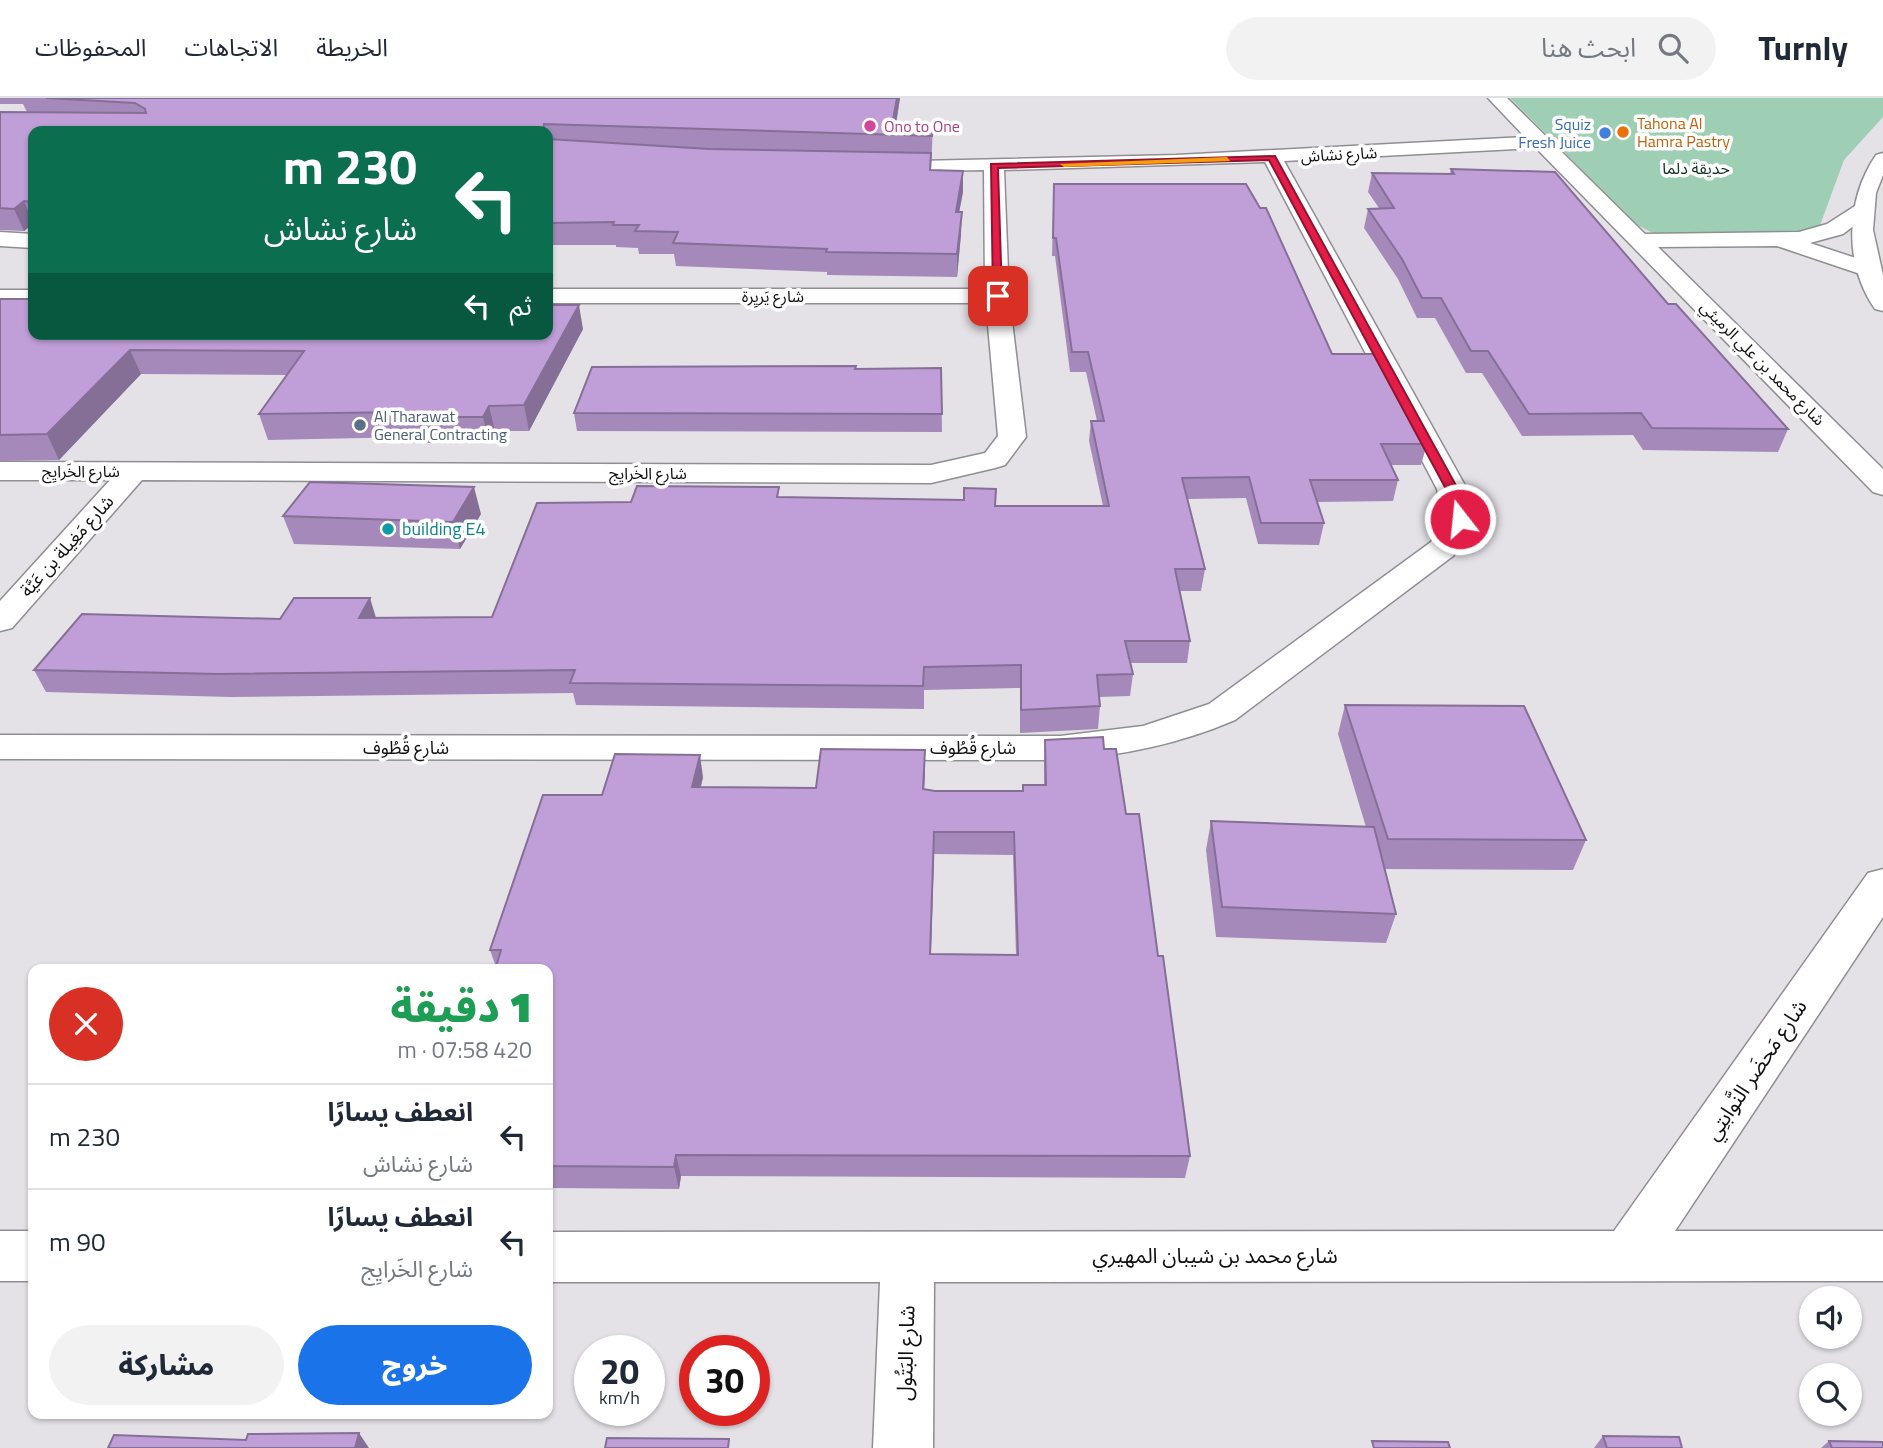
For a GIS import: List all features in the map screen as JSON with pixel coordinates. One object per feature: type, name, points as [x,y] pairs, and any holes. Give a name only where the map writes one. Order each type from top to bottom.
[{"type":"street","name":"شارع محمد بن علي الرميثي","points":[[1497,98],[1883,486]]},
{"type":"street","name":"شارع نشاش","points":[[944,180],[865,172],[994,165],[1272,157],[1543,142]]},
{"type":"street","name":"شارع قُطُوف","points":[[0,747],[1060,748],[1106,746],[1149,739],[1223,712],[1442,549],[1455,534],[1460,519],[1452,489],[1272,157]]},
{"type":"street","points":[[1883,159],[1867,185],[1862,210],[1862,232],[1869,270],[1883,304]]},
{"type":"street","name":"شارع الخَرايِج","points":[[0,471],[931,474],[995,459],[1012,437],[998,296],[994,165]]},
{"type":"street","points":[[1642,241],[1777,242],[1835,229],[1862,210]]},
{"type":"street","points":[[0,239],[28,241]]},
{"type":"street","points":[[1777,242],[1827,254],[1869,270]]},
{"type":"street","points":[[814,288],[912,282]]},
{"type":"street","name":"شارع يَريِرة","points":[[553,296],[814,288],[998,296]]},
{"type":"street","name":"شارع مَغِيلة بن عَيَّة","points":[[0,621],[134,471]]},
{"type":"street","name":"شارع مَحضَر النَّوابتِي","points":[[1629,1255],[1883,884]]},
{"type":"street","name":"شارع محمد بن شيبان المهيري","points":[[553,1257],[1883,1256]]},
{"type":"street","name":"شارع البَتُول","points":[[903,1448],[908,1258]]},
{"type":"green space","name":"حديقة دلما","points":[[1510,98],[1883,98],[1883,117],[1844,160],[1819,228],[1806,235],[1657,235],[1637,225]]},
{"type":"building","points":[[46,98],[897,98],[892,125],[933,125],[932,136],[544,124],[28,126],[28,201],[24,201],[14,209],[0,208],[0,112],[146,113],[145,109],[135,103]]},
{"type":"building","points":[[553,139],[709,149],[931,153],[930,170],[963,171],[956,212],[962,212],[957,254],[826,252],[827,249],[673,243],[678,232],[635,231],[639,225],[613,225],[614,222],[553,223]]},
{"type":"building","points":[[1451,169],[1555,172],[1668,304],[1676,304],[1788,429],[1652,428],[1641,413],[1529,414],[1488,351],[1471,351],[1441,298],[1422,298],[1402,259],[1368,209],[1394,208],[1372,173],[1454,174]]},
{"type":"building","points":[[1054,184],[1246,184],[1260,208],[1266,208],[1332,354],[1378,354],[1427,444],[1381,444],[1398,480],[1310,480],[1324,523],[1261,523],[1249,477],[1182,478],[1205,569],[1175,569],[1190,641],[1125,641],[1133,674],[1097,675],[1100,706],[1021,710],[1021,665],[924,667],[923,686],[570,683],[575,670],[220,674],[34,670],[82,614],[280,619],[294,598],[370,598],[359,618],[492,617],[537,503],[631,502],[637,486],[779,487],[777,497],[964,500],[964,488],[996,489],[995,506],[1109,506],[1091,421],[1104,421],[1088,352],[1072,352],[1056,238],[1053,238]]},
{"type":"building","points":[[0,299],[28,299],[28,340],[553,340],[553,305],[579,305],[524,405],[489,406],[483,417],[404,417],[407,412],[259,414],[304,351],[130,350],[47,434],[0,435]]},
{"type":"building","points":[[856,366],[855,369],[941,368],[942,414],[574,413],[592,367]]},
{"type":"building","points":[[310,482],[474,487],[453,522],[283,516]]},
{"type":"building","points":[[1345,705],[1524,706],[1586,840],[1388,839]]},
{"type":"building","points":[[1103,737],[1104,749],[1116,749],[1126,814],[1139,814],[1158,956],[1163,956],[1190,1156],[676,1155],[674,1167],[553,1166],[553,964],[497,964],[501,950],[490,950],[543,795],[602,795],[615,754],[700,755],[692,787],[816,788],[821,749],[925,750],[923,789],[935,791],[1023,791],[1023,785],[1046,785],[1045,740]],"holes":[[[934,832],[1014,832],[1018,955],[930,954]]]},
{"type":"building","points":[[1211,821],[1374,827],[1396,914],[1222,907]]},
{"type":"building","points":[[359,1433],[355,1448],[108,1448],[114,1435],[246,1440],[248,1434]]},
{"type":"building","points":[[1603,1436],[1679,1437],[1682,1448],[1607,1448]]},
{"type":"building","points":[[607,1438],[729,1439],[728,1448],[605,1448]]},
{"type":"building","points":[[1372,1441],[1448,1442],[1450,1448],[1374,1448]]},
{"type":"building","points":[[1829,1441],[1883,1442],[1883,1448],[1832,1448]]},
{"type":"slow traffic","points":[[1064,164],[1227,159]]},
{"type":"place","name":"Ono to One","points":[[870,126]]},
{"type":"place","name":"Tahona Al Hamra Pastry","points":[[1623,132]]},
{"type":"place","name":"Squiz Fresh Juice","points":[[1605,133]]},
{"type":"place","name":"Al Tharawat General Contracting","points":[[360,425]]},
{"type":"place","name":"building E4","points":[[388,529]]},
{"type":"route","points":[[998,296],[994,165],[1272,157],[1452,489],[1458,502],[1460,519]]}]
